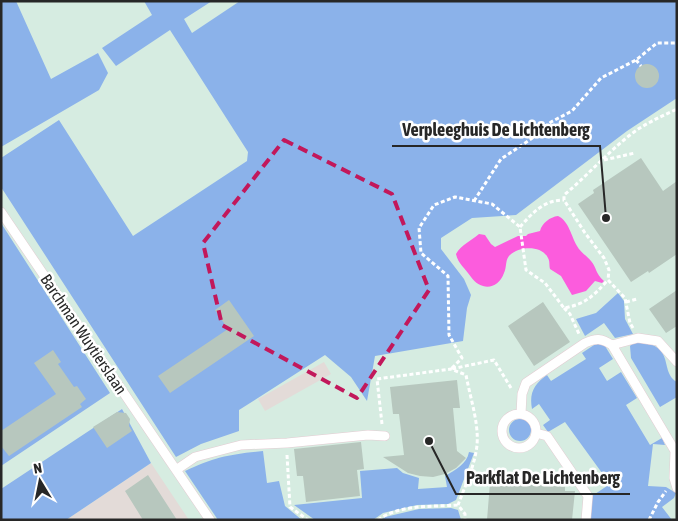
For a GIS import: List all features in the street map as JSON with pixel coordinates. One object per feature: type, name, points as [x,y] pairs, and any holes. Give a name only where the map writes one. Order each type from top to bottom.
[{"type":"lane","name":"Barchman Wuytierslaan","points":[[1,212],[210,520]]},
{"type":"lane","points":[[612,345],[638,338],[658,341],[677,362]]},
{"type":"lane","points":[[522,414],[522,394],[526,383],[585,343],[595,339],[604,340],[612,345],[676,451],[674,489]]},
{"type":"lane","points":[[522,414],[532,421],[536,433],[529,444],[523,447],[516,447],[505,440],[503,435],[504,422],[509,417],[522,414]]},
{"type":"lane","points":[[536,433],[547,436],[588,496],[586,520]]},
{"type":"lane","points":[[176,470],[195,457],[241,445],[287,443],[368,435],[385,436]]},
{"type":"path","points":[[474,201],[501,159],[531,139],[551,122],[572,111],[601,78],[636,60],[657,43],[677,43]]},
{"type":"path","points":[[636,60],[641,66]]},
{"type":"path","points":[[564,308],[576,306],[587,301],[608,280],[609,270],[604,258],[564,200],[564,195],[631,134],[677,109]]},
{"type":"path","points":[[603,160],[635,153]]},
{"type":"path","points":[[450,369],[462,358],[449,335],[448,276],[421,253],[419,228],[434,205],[455,197],[492,204],[520,227],[523,260],[526,270],[545,283],[570,314],[585,343]]},
{"type":"path","points":[[520,227],[534,211],[545,204],[564,200]]},
{"type":"path","points":[[608,280],[625,298],[630,323],[638,338]]},
{"type":"path","points":[[626,302],[637,299]]},
{"type":"path","points":[[385,436],[382,426],[377,379],[450,369],[494,360],[513,390],[522,394]]},
{"type":"path","points":[[450,369],[466,375],[476,427],[477,445],[458,505]]},
{"type":"path","points":[[287,443],[290,507],[308,520]]},
{"type":"path","points":[[649,520],[665,492],[674,489]]},
{"type":"path","points":[[378,520],[385,515],[413,507],[458,505]]},
{"type":"path","points":[[458,505],[465,514],[465,520]]},
{"type":"highlighted area","points":[[284,140],[392,194],[429,290],[357,398],[222,325],[203,243]]},
{"type":"shaded area","points":[[1,1],[16,1],[51,79],[98,53],[108,73],[99,90],[1,147]]},
{"type":"shaded area","points":[[144,1],[212,1],[184,19],[192,33],[240,1],[677,1],[677,98],[627,131],[516,215],[472,218],[441,238],[441,249],[464,279],[471,295],[467,308],[463,341],[375,356],[367,401],[351,377],[325,355],[239,410],[239,431],[201,444],[176,457],[1,187],[1,158],[59,120],[133,236],[247,161],[248,152],[170,30],[116,66],[102,48],[152,15]]},
{"type":"shaded area","points":[[558,216],[565,221],[578,248],[593,264],[604,281],[602,283],[595,281],[586,291],[572,295],[561,276],[550,269],[549,259],[545,254],[530,248],[519,250],[510,255],[501,279],[498,283],[489,287],[475,282],[457,258],[456,254],[461,248],[479,234],[485,235],[495,247],[518,236],[526,236],[540,231],[547,221]]},
{"type":"shaded area","points":[[1,223],[110,393],[1,466]]},
{"type":"shaded area","points":[[618,293],[624,301],[625,319],[633,334],[615,338],[604,323],[585,336],[576,319],[596,313]]},
{"type":"shaded area","points":[[634,342],[657,347],[665,358],[668,371],[677,382],[677,397],[660,407],[631,358],[630,346]]},
{"type":"shaded area","points":[[599,344],[605,346],[613,359],[599,368],[607,381],[621,372],[637,398],[626,405],[650,445],[662,438],[665,445],[653,444],[648,486],[666,487],[676,493],[674,498],[662,507],[672,520],[590,520],[592,496],[610,484],[565,422],[548,432],[543,425],[550,420],[539,404],[532,409],[532,394],[539,382],[547,375],[551,381],[586,359],[582,353]]},
{"type":"shaded area","points":[[324,362],[331,374],[265,411],[258,399]]},
{"type":"shaded area","points":[[122,409],[151,463],[66,520],[1,520],[1,489]]},
{"type":"shaded area","points":[[520,419],[528,422],[531,430],[528,438],[520,441],[512,438],[509,430],[512,422]]},
{"type":"shaded area","points":[[263,451],[267,483],[279,481],[285,506],[302,520],[218,520],[185,471],[205,462],[223,457]]},
{"type":"shaded area","points":[[469,452],[474,453],[456,500],[448,504],[417,505],[383,513],[373,520],[315,520],[294,505],[362,498],[360,471],[397,468],[403,473],[419,478],[418,489],[447,487],[445,476],[466,460]]},
{"type":"shaded area","points":[[151,463],[189,520],[66,520]]},
{"type":"shaded area","points":[[451,508],[458,510],[461,520],[381,520],[385,517],[419,509]]},
{"type":"building","points":[[647,64],[655,68],[659,76],[655,84],[647,88],[639,84],[635,76],[639,68]]},
{"type":"building","points":[[641,158],[663,191],[677,181],[677,254],[649,273],[648,271],[631,282],[578,204],[594,193],[593,190]]},
{"type":"building","points":[[677,290],[677,326],[666,333],[649,309]]},
{"type":"building","points":[[229,300],[254,336],[170,393],[158,376],[228,329],[215,310]]},
{"type":"building","points":[[543,302],[570,342],[534,366],[508,326]]},
{"type":"building","points":[[53,350],[61,362],[58,364],[74,387],[77,386],[86,399],[80,404],[82,407],[9,456],[1,446],[1,431],[56,394],[34,363]]},
{"type":"building","points":[[457,380],[460,408],[453,408],[457,451],[466,458],[456,468],[445,474],[433,477],[408,473],[383,457],[404,455],[399,414],[393,414],[390,387]]},
{"type":"building","points":[[117,412],[126,413],[130,419],[129,426],[132,431],[107,448],[93,427]]},
{"type":"building","points":[[361,442],[364,469],[357,470],[360,496],[306,502],[303,476],[297,476],[294,449]]},
{"type":"building","points":[[521,473],[555,475],[554,486],[565,487],[565,491],[575,491],[572,520],[487,520],[490,483],[503,484],[504,476],[521,477]]},
{"type":"building","points":[[148,475],[177,520],[143,520],[125,491]]},
{"type":"place","name":"Verpleeghuis De Lichtenberg","points":[[606,218]]},
{"type":"place","name":"Parkflat De Lichtenberg","points":[[429,441]]}]
